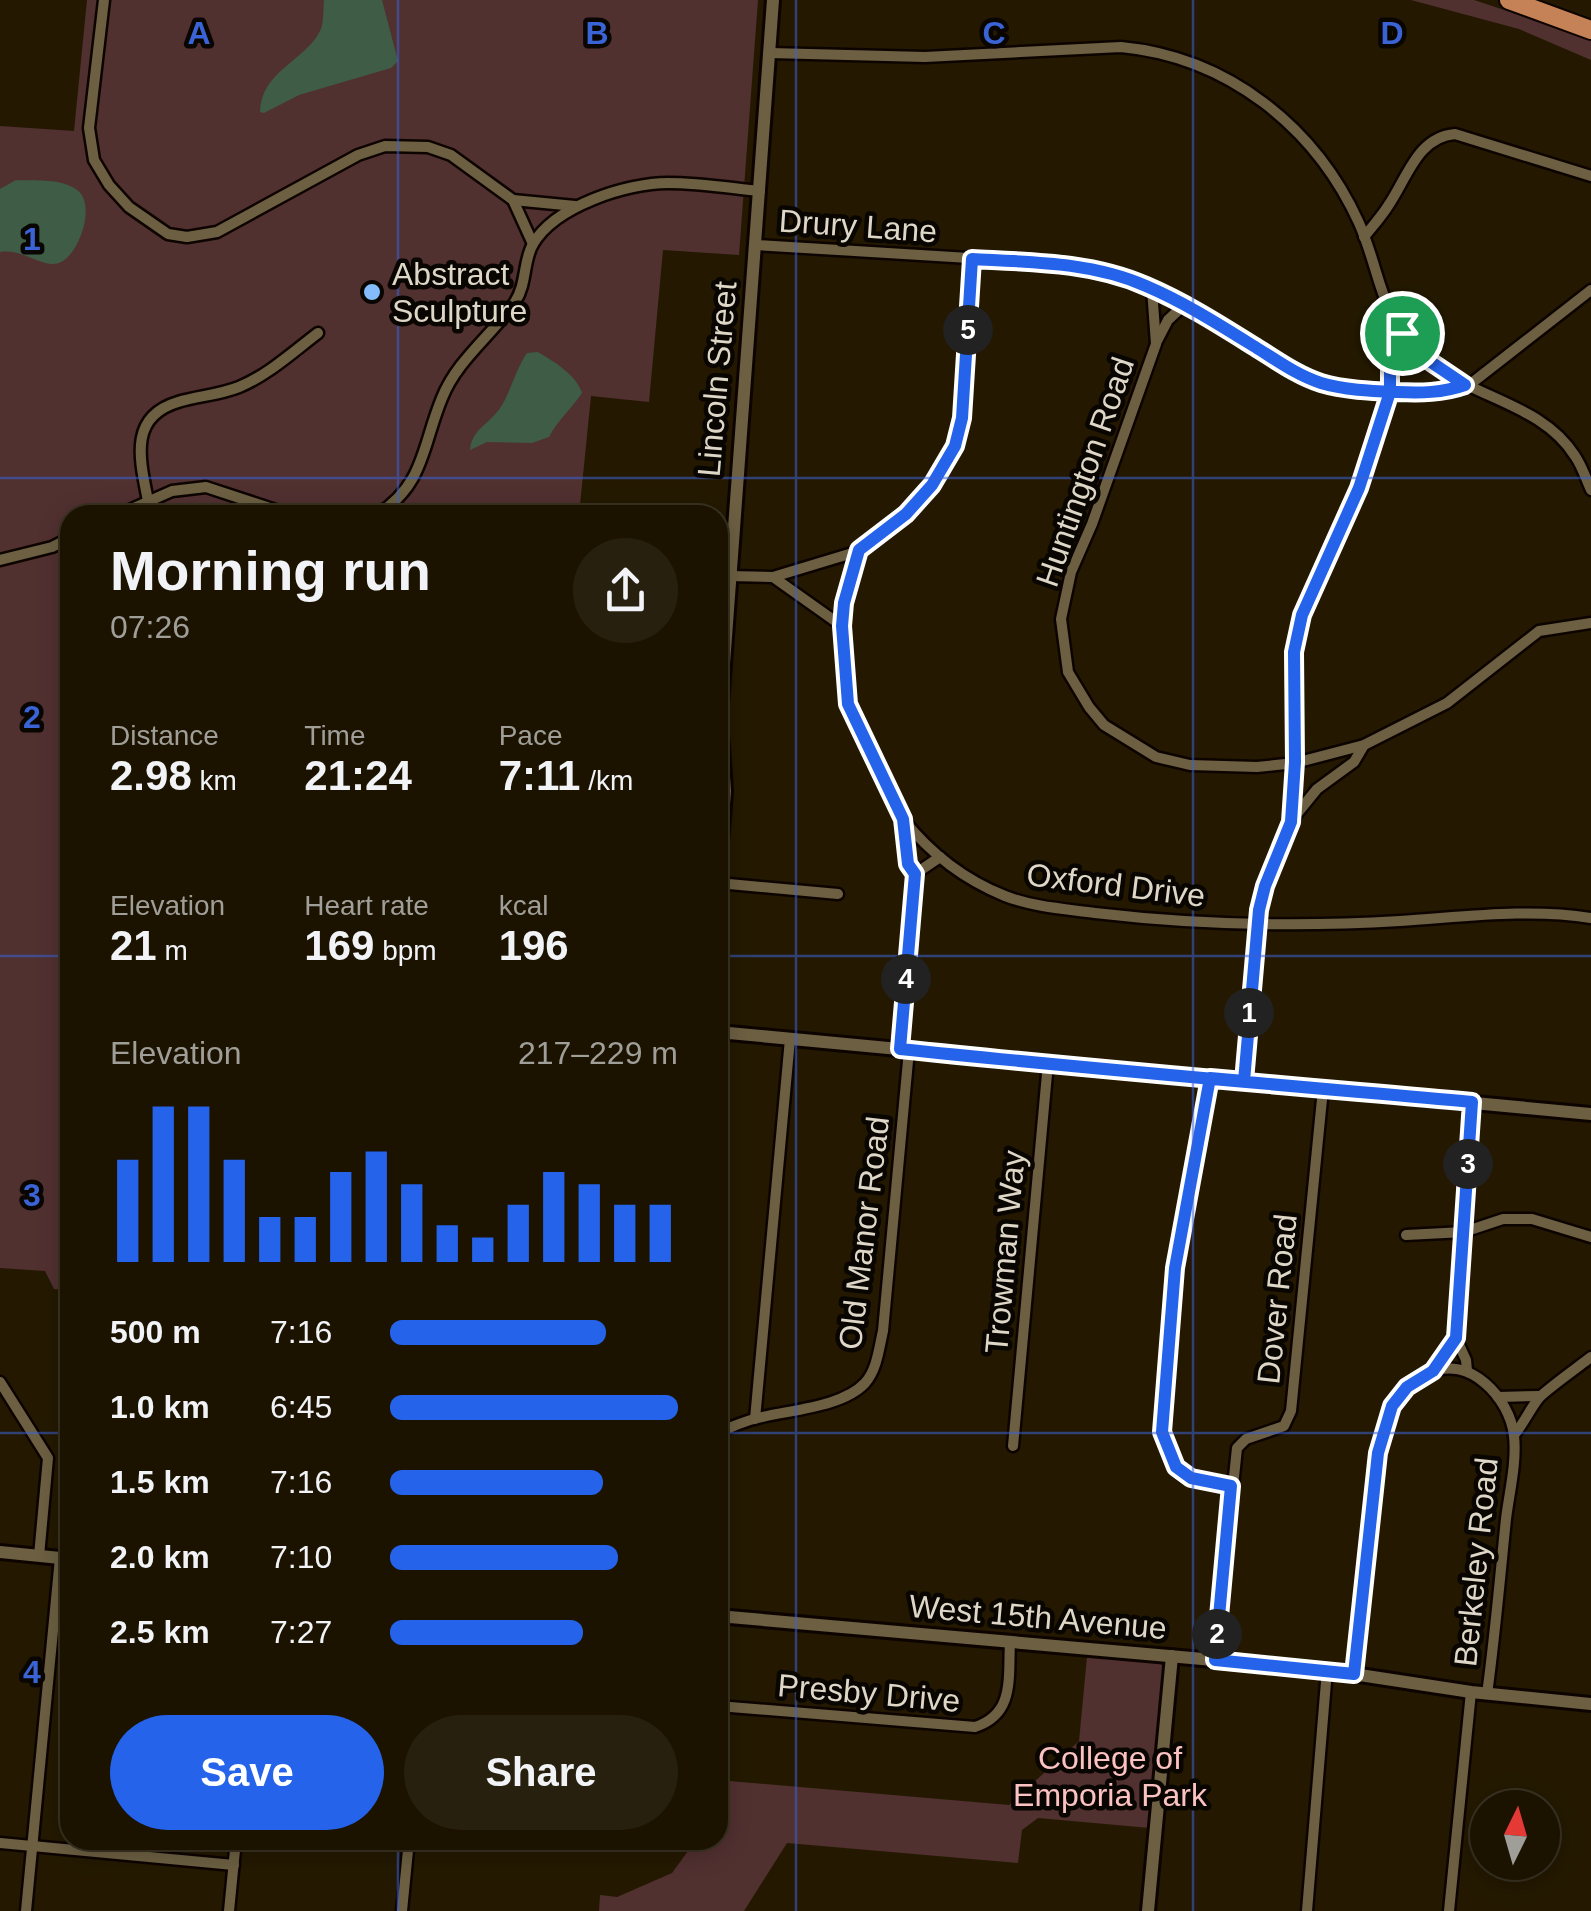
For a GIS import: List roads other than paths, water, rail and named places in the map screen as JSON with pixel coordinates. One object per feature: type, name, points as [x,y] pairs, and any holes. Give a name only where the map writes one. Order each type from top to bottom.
[{"type":"highway","points":[[1508,0],[1591,30]]},
{"type":"street","points":[[104,0],[89,128],[94,160],[109,186],[129,207],[168,234],[187,237],[217,232],[358,154],[385,146],[428,147],[451,155],[513,200],[533,244]]},
{"type":"street","name":"Lincoln Street","points":[[728,588],[773,0]]},
{"type":"street","points":[[770,52],[925,57],[1121,47],[1161,54],[1224,76],[1252,92],[1290,124],[1325,163],[1364,237],[1386,309],[1422,356],[1465,385],[1544,424],[1576,456],[1591,490]]},
{"type":"street","points":[[1364,237],[1425,146],[1440,135],[1455,134],[1591,176]]},
{"type":"street","points":[[513,200],[576,206],[667,183],[760,191]]},
{"type":"street","points":[[390,505],[407,491],[418,468],[450,378],[518,297],[533,244],[576,206]]},
{"type":"street","name":"Drury Lane","points":[[756,244],[1051,263],[1104,272],[1186,304],[1299,374],[1322,384],[1428,393],[1465,385]]},
{"type":"street","points":[[729,576],[774,578],[859,550],[906,514],[932,485],[955,446],[962,418],[972,259]]},
{"type":"street","name":"Huntington Road","points":[[1152,289],[1156,344],[1071,572],[1062,619],[1068,672],[1104,725],[1156,756],[1190,765],[1257,767],[1295,762],[1364,745],[1446,703],[1539,631],[1591,623]]},
{"type":"street","points":[[1465,385],[1591,290]]},
{"type":"street","points":[[1156,344],[1168,320],[1186,304]]},
{"type":"street","points":[[1291,822],[1294,652],[1302,615],[1359,488],[1390,392],[1390,357],[1402,333]]},
{"type":"street","points":[[148,501],[141,436],[156,411],[239,387],[318,334]]},
{"type":"street","points":[[139,505],[172,491],[206,487],[261,505]]},
{"type":"street","points":[[0,560],[60,543]]},
{"type":"street","points":[[859,550],[844,603],[842,626],[848,704],[903,819]]},
{"type":"street","points":[[774,578],[842,626]]},
{"type":"street","points":[[1244,1081],[1257,925],[1265,886],[1291,822],[1317,789],[1354,762],[1364,745]]},
{"type":"street","name":"Oxford Drive","points":[[903,819],[940,857],[976,883],[1008,898],[1050,907],[1257,925],[1314,926],[1508,913],[1591,918]]},
{"type":"street","name":"Old Manor Road","points":[[728,1428],[823,1404],[853,1392],[866,1382],[874,1365],[882,1332],[915,874],[908,864],[903,819]]},
{"type":"street","points":[[915,874],[940,857]]},
{"type":"street","points":[[728,883],[838,894]]},
{"type":"street","points":[[728,1033],[1591,1114]]},
{"type":"street","points":[[754,1419],[790,1039]]},
{"type":"street","name":"Trowman Way","points":[[1013,1446],[1048,1063]]},
{"type":"street","points":[[1210,1078],[1175,1268],[1162,1432],[1176,1467],[1191,1478],[1231,1486]]},
{"type":"street","name":"Dover Road","points":[[1215,1660],[1237,1448],[1246,1439],[1284,1426],[1291,1411],[1322,1088]]},
{"type":"street","points":[[1466,1371],[1466,1360],[1456,1338],[1472,1102]]},
{"type":"street","points":[[1406,1235],[1464,1232],[1503,1219],[1532,1219],[1591,1238]]},
{"type":"street","points":[[1354,1674],[1378,1453],[1385,1424],[1392,1406],[1407,1387],[1433,1371],[1456,1338]]},
{"type":"street","points":[[1498,1397],[1540,1396],[1589,1362]]},
{"type":"street","points":[[1433,1371],[1466,1371],[1498,1397],[1514,1435],[1527,1422],[1540,1396]]},
{"type":"street","points":[[0,1382],[48,1458],[39,1556]]},
{"type":"street","name":"Berkeley Road","points":[[1487,1694],[1514,1435]]},
{"type":"street","points":[[0,1552],[60,1558]]},
{"type":"street","points":[[26,1911],[60,1603]]},
{"type":"street","name":"West 15th Avenue","points":[[728,1617],[1326,1670],[1471,1692],[1591,1704]]},
{"type":"street","name":"Presby Drive","points":[[728,1707],[975,1727],[992,1722],[1002,1709],[1007,1693],[1010,1642]]},
{"type":"street","points":[[1148,1911],[1172,1656]]},
{"type":"street","points":[[1307,1911],[1326,1670]]},
{"type":"street","points":[[1449,1911],[1471,1692]]},
{"type":"street","points":[[0,1843],[60,1848]]},
{"type":"street","points":[[78,1850],[234,1864]]},
{"type":"street","points":[[229,1911],[235,1850]]},
{"type":"street","points":[[402,1911],[408,1850]]},
{"type":"place","name":"Abstract Sculpture","points":[[372,292]]},
{"type":"park label","name":"College of Emporia Park","points":[[1110,1776]]}]
